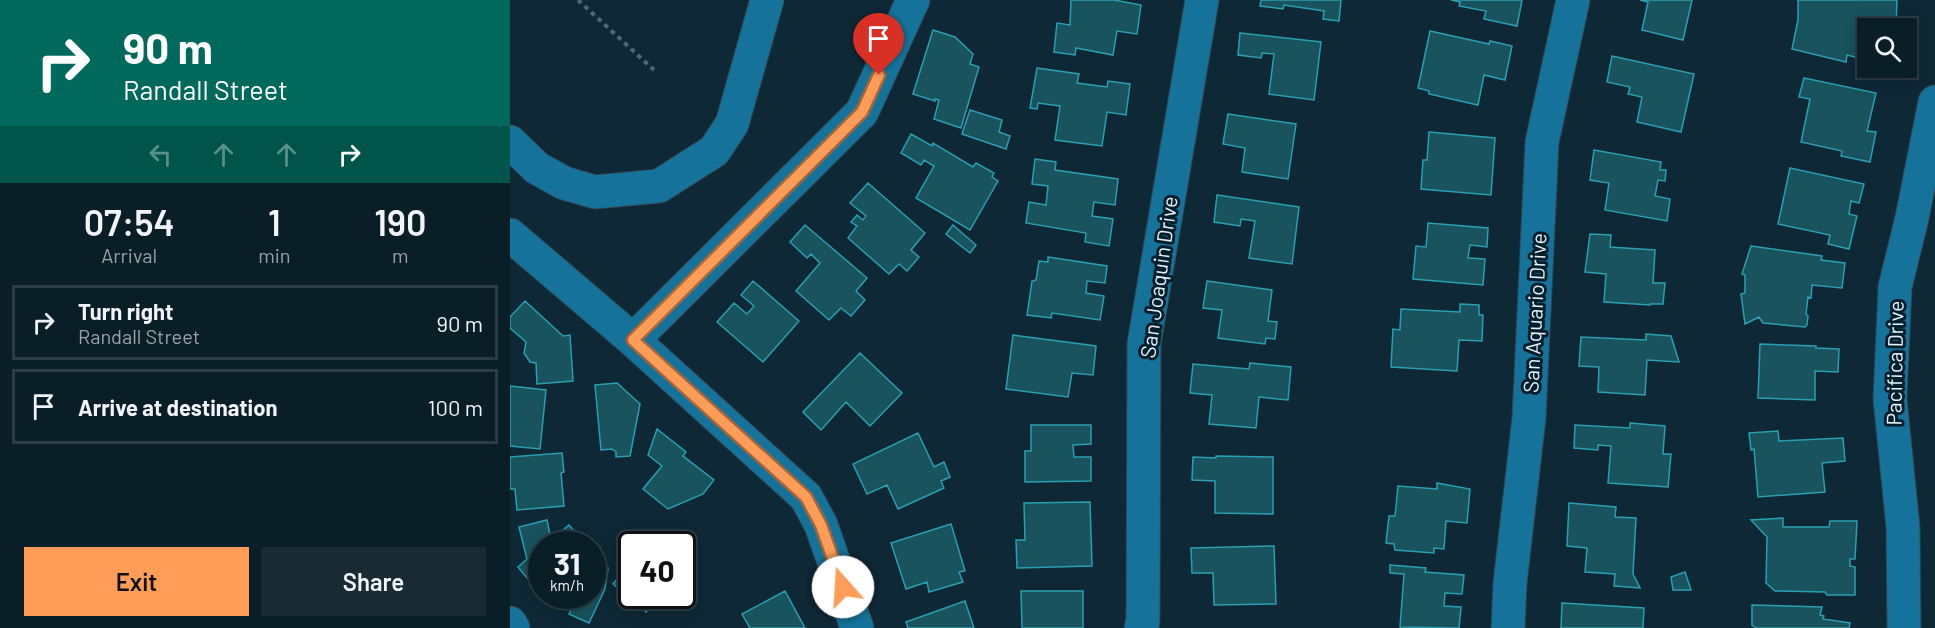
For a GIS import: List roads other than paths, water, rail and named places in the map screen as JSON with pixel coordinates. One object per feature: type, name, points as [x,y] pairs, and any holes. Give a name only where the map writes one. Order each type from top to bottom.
[{"type":"street","points":[[510,142],[537,168],[564,183],[584,189],[595,192],[659,186],[714,151],[732,124],[767,0]]},
{"type":"street","points":[[633,340],[862,112],[913,0]]},
{"type":"street","name":"San Joaquin Drive","points":[[1141,628],[1143,621],[1144,344],[1202,0]]},
{"type":"street","name":"San Aquario Drive","points":[[1508,628],[1510,583],[1529,418],[1542,142],[1573,0]]},
{"type":"street","name":"Pacifica Drive","points":[[1904,628],[1903,528],[1890,399],[1895,287],[1912,218],[1935,102]]},
{"type":"street","points":[[510,235],[633,340],[806,497],[821,525],[857,628]]},
{"type":"street","points":[[510,623],[513,628]]}]
